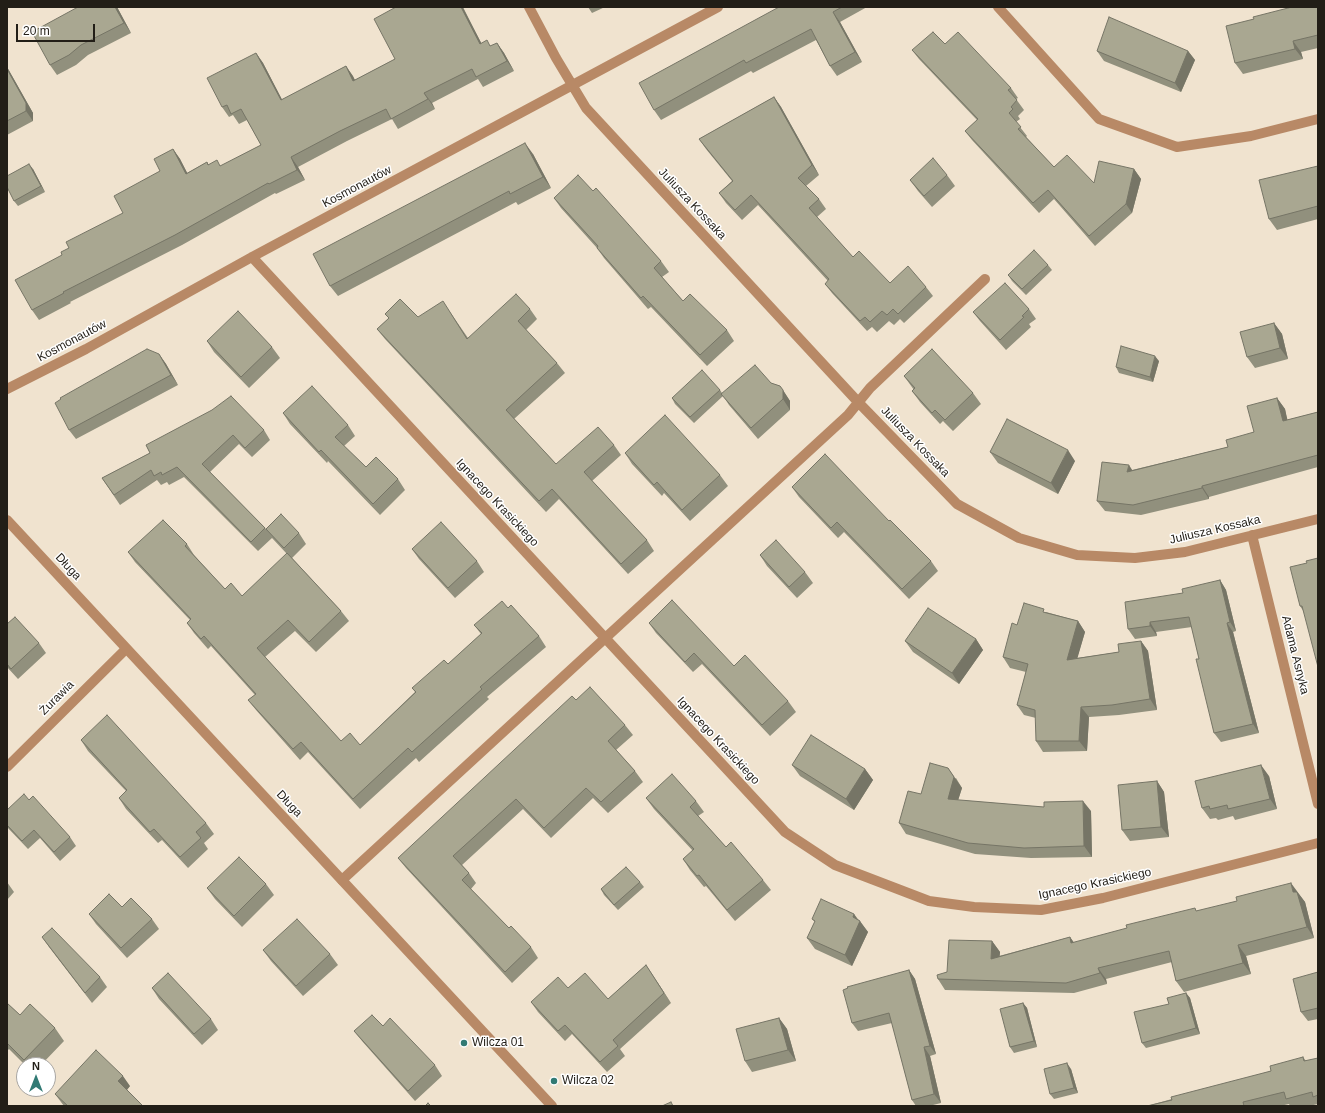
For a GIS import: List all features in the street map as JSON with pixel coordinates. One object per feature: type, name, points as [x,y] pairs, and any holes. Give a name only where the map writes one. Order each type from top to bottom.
[{"type":"street","name":"Juliusza Kossaka","points":[[529,7],[586,108],[859,403],[957,504],[1019,538],[1077,555],[1134,558],[1185,552],[1318,519]]},
{"type":"street","name":"Kosmonautów","points":[[7,388],[86,349],[252,257],[573,87],[718,7]]},
{"type":"street","points":[[998,7],[1099,118],[1177,147],[1251,136],[1318,119]]},
{"type":"street","name":"Ignacego Krasickiego","points":[[252,257],[784,832],[835,866],[929,901],[974,907],[1041,910],[1103,898],[1318,843]]},
{"type":"street","points":[[342,880],[859,403],[870,388],[985,279]]},
{"type":"street","name":"Długa","points":[[7,520],[552,1106]]},
{"type":"street","name":"Adama Asnyka","points":[[1252,535],[1318,804]]},
{"type":"street","name":"Żurawia","points":[[7,767],[126,649]]},
{"type":"building","points":[[78,7],[115,7],[124,23],[81,45],[69,55],[50,65],[32,32]]},
{"type":"building","points":[[396,7],[461,7],[480,44],[487,40],[490,46],[497,43],[507,61],[476,77],[472,69],[424,93],[428,99],[391,119],[386,109],[340,131],[291,157],[297,170],[269,184],[268,183],[175,235],[63,292],[64,293],[32,310],[15,280],[62,255],[61,252],[69,248],[66,242],[123,213],[114,196],[160,171],[154,159],[173,149],[186,174],[207,162],[208,165],[217,160],[220,166],[261,145],[241,109],[231,114],[227,105],[222,107],[207,78],[256,53],[281,100],[346,66],[353,81],[395,59],[374,19]]},
{"type":"building","points":[[779,7],[842,7],[833,12],[855,52],[830,66],[811,29],[746,63],[744,60],[654,110],[639,83]]},
{"type":"building","points":[[1292,7],[1318,7],[1318,35],[1293,41],[1295,49],[1235,63],[1226,26]]},
{"type":"building","points":[[1109,17],[1188,51],[1175,83],[1097,51]]},
{"type":"building","points":[[933,32],[945,44],[958,32],[1011,88],[1008,90],[1017,100],[1011,107],[1013,109],[1009,113],[1021,127],[1018,129],[1054,167],[1067,155],[1094,183],[1099,161],[1134,169],[1126,204],[1089,236],[1048,190],[1033,203],[965,131],[978,119],[912,50]]},
{"type":"building","points":[[7,69],[26,103],[26,111],[7,121]]},
{"type":"building","points":[[774,97],[812,165],[798,178],[819,199],[809,208],[853,257],[859,251],[890,283],[908,266],[926,287],[898,314],[893,309],[887,315],[882,311],[870,322],[865,317],[860,321],[825,284],[829,279],[751,195],[735,210],[719,193],[733,181],[699,139]]},
{"type":"building","points":[[525,143],[543,177],[510,194],[509,191],[330,286],[313,254]]},
{"type":"building","points":[[933,158],[947,175],[924,196],[910,180]]},
{"type":"building","points":[[29,164],[41,186],[14,201],[7,187],[7,176]]},
{"type":"building","points":[[1318,166],[1318,206],[1269,219],[1259,180]]},
{"type":"building","points":[[578,175],[593,191],[596,188],[661,261],[654,268],[683,301],[690,294],[727,330],[700,355],[643,296],[641,298],[597,248],[598,246],[554,198]]},
{"type":"building","points":[[1034,250],[1048,265],[1022,289],[1008,275]]},
{"type":"building","points":[[1005,283],[1029,309],[1022,316],[1024,317],[1000,340],[973,312]]},
{"type":"building","points":[[516,294],[530,309],[518,321],[557,363],[506,410],[556,464],[598,427],[614,445],[584,472],[647,540],[621,564],[552,489],[539,501],[377,329],[389,318],[385,314],[400,299],[418,317],[443,301],[467,339]]},
{"type":"building","points":[[238,311],[272,347],[241,377],[207,341]]},
{"type":"building","points":[[1274,323],[1280,348],[1247,357],[1240,332]]},
{"type":"building","points":[[1121,346],[1155,356],[1150,377],[1116,367]]},
{"type":"building","points":[[147,349],[159,354],[171,375],[69,430],[55,403],[61,399],[60,398]]},
{"type":"building","points":[[932,349],[973,393],[945,420],[935,410],[932,413],[912,391],[915,388],[904,376]]},
{"type":"building","points":[[755,365],[771,383],[780,386],[783,390],[783,399],[751,428],[721,394]]},
{"type":"building","points":[[702,370],[720,390],[690,417],[672,398]]},
{"type":"building","points":[[312,386],[348,425],[335,437],[366,467],[376,457],[398,479],[373,504],[321,450],[319,452],[283,413]]},
{"type":"building","points":[[231,396],[264,430],[245,448],[233,435],[202,464],[265,528],[251,542],[177,467],[162,475],[161,472],[154,476],[151,470],[114,495],[102,478],[150,453],[146,445],[212,410]]},
{"type":"building","points":[[1277,398],[1283,421],[1318,412],[1318,455],[1202,486],[1202,488],[1133,505],[1097,501],[1102,462],[1129,465],[1127,472],[1228,447],[1226,440],[1254,432],[1247,406]]},
{"type":"building","points":[[665,415],[720,475],[682,510],[657,482],[654,485],[625,453]]},
{"type":"building","points":[[1007,419],[1068,450],[1051,483],[990,452]]},
{"type":"building","points":[[825,454],[889,521],[890,520],[931,561],[902,589],[837,522],[831,528],[792,487]]},
{"type":"building","points":[[281,514],[299,533],[284,548],[266,529]]},
{"type":"building","points":[[163,520],[187,544],[185,546],[225,589],[231,583],[242,596],[287,553],[341,611],[309,642],[288,620],[257,648],[341,741],[350,733],[360,745],[416,692],[412,688],[444,660],[448,664],[482,633],[474,625],[502,601],[508,608],[511,605],[539,636],[480,687],[482,689],[412,752],[408,748],[353,799],[301,742],[293,749],[248,700],[256,694],[204,636],[201,639],[187,623],[191,619],[128,552]]},
{"type":"building","points":[[441,522],[477,561],[448,588],[412,549]]},
{"type":"building","points":[[776,540],[805,572],[789,587],[760,555]]},
{"type":"building","points":[[1318,558],[1318,667],[1290,567],[1307,563],[1306,561]]},
{"type":"building","points":[[1220,580],[1230,622],[1227,623],[1253,724],[1214,733],[1196,659],[1199,659],[1189,617],[1150,622],[1150,626],[1128,629],[1125,602],[1183,593],[1182,589]]},
{"type":"building","points":[[672,600],[734,666],[745,655],[788,701],[762,725],[694,653],[685,662],[649,623]]},
{"type":"building","points":[[1024,603],[1044,609],[1043,612],[1078,621],[1067,660],[1119,652],[1118,644],[1141,641],[1150,699],[1112,705],[1081,707],[1079,741],[1036,741],[1035,710],[1017,705],[1028,664],[1003,657],[1012,623],[1017,625]]},
{"type":"building","points":[[928,608],[976,639],[952,673],[905,641]]},
{"type":"building","points":[[15,617],[39,643],[11,669],[7,664],[7,624]]},
{"type":"building","points":[[590,687],[625,725],[608,741],[635,771],[601,802],[586,788],[544,828],[516,799],[453,856],[469,873],[462,880],[509,928],[511,926],[531,947],[505,972],[398,858],[572,696],[576,700]]},
{"type":"building","points":[[107,715],[206,823],[196,832],[201,838],[180,857],[154,829],[150,832],[119,798],[127,790],[81,740]]},
{"type":"building","points":[[811,735],[865,769],[846,799],[792,765]]},
{"type":"building","points":[[930,763],[948,768],[954,777],[948,799],[1044,807],[1044,802],[1083,801],[1084,846],[1024,848],[968,843],[899,823],[908,791],[921,794]]},
{"type":"building","points":[[1261,765],[1270,799],[1228,809],[1227,805],[1210,809],[1209,806],[1202,808],[1195,781]]},
{"type":"building","points":[[672,774],[696,801],[690,807],[726,847],[731,842],[763,880],[727,910],[699,875],[697,876],[683,859],[694,849],[646,798]]},
{"type":"building","points":[[1157,781],[1161,827],[1122,830],[1118,785]]},
{"type":"building","points":[[24,794],[29,800],[33,796],[70,837],[54,852],[34,830],[22,841],[7,825],[7,810]]},
{"type":"building","points":[[239,857],[266,884],[234,916],[207,888]]},
{"type":"building","points":[[626,867],[640,882],[614,905],[601,889]]},
{"type":"building","points":[[1291,883],[1293,892],[1297,892],[1307,927],[1238,945],[1243,963],[1176,981],[1169,951],[1098,968],[1100,973],[1066,983],[938,979],[937,975],[947,972],[949,940],[992,941],[991,959],[1070,937],[1071,943],[1127,928],[1126,925],[1195,908],[1196,911],[1237,901],[1236,897]]},
{"type":"building","points":[[109,894],[122,907],[131,898],[152,919],[121,948],[89,914]]},
{"type":"building","points":[[821,899],[854,914],[853,917],[860,921],[845,955],[807,938],[815,921],[812,919]]},
{"type":"building","points":[[297,919],[330,954],[296,986],[263,950]]},
{"type":"building","points":[[52,928],[100,977],[85,993],[42,937]]},
{"type":"building","points":[[646,965],[664,993],[613,1040],[618,1046],[600,1062],[565,1025],[558,1031],[531,1002],[558,977],[568,988],[585,973],[608,999]]},
{"type":"building","points":[[909,970],[930,1046],[924,1047],[934,1094],[912,1100],[889,1013],[852,1023],[843,990],[848,988],[847,987]]},
{"type":"building","points":[[1318,972],[1318,1008],[1301,1012],[1293,979]]},
{"type":"building","points":[[168,973],[211,1019],[194,1034],[152,988]]},
{"type":"building","points":[[1186,993],[1196,1028],[1142,1043],[1134,1012],[1169,1004],[1167,998]]},
{"type":"building","points":[[7,1003],[20,1015],[30,1004],[55,1028],[27,1057],[21,1057],[7,1043]]},
{"type":"building","points":[[1023,1003],[1034,1041],[1010,1047],[1000,1009]]},
{"type":"building","points":[[372,1015],[383,1026],[390,1018],[435,1065],[408,1091],[354,1031]]},
{"type":"building","points":[[779,1018],[788,1050],[745,1061],[736,1029]]},
{"type":"building","points":[[96,1050],[123,1076],[118,1081],[142,1105],[68,1106],[56,1095],[56,1093]]},
{"type":"building","points":[[1303,1057],[1304,1061],[1318,1058],[1318,1095],[1313,1097],[1312,1092],[1286,1099],[1284,1092],[1243,1102],[1244,1106],[1147,1106],[1172,1100],[1171,1097],[1271,1071],[1270,1066]]},
{"type":"building","points":[[1067,1063],[1074,1088],[1050,1094],[1044,1069]]},
{"type":"building","points":[[671,1102],[673,1106],[662,1106]]},
{"type":"place","name":"Wilcza 01","points":[[464,1043]]},
{"type":"place","name":"Wilcza 02","points":[[554,1081]]}]
